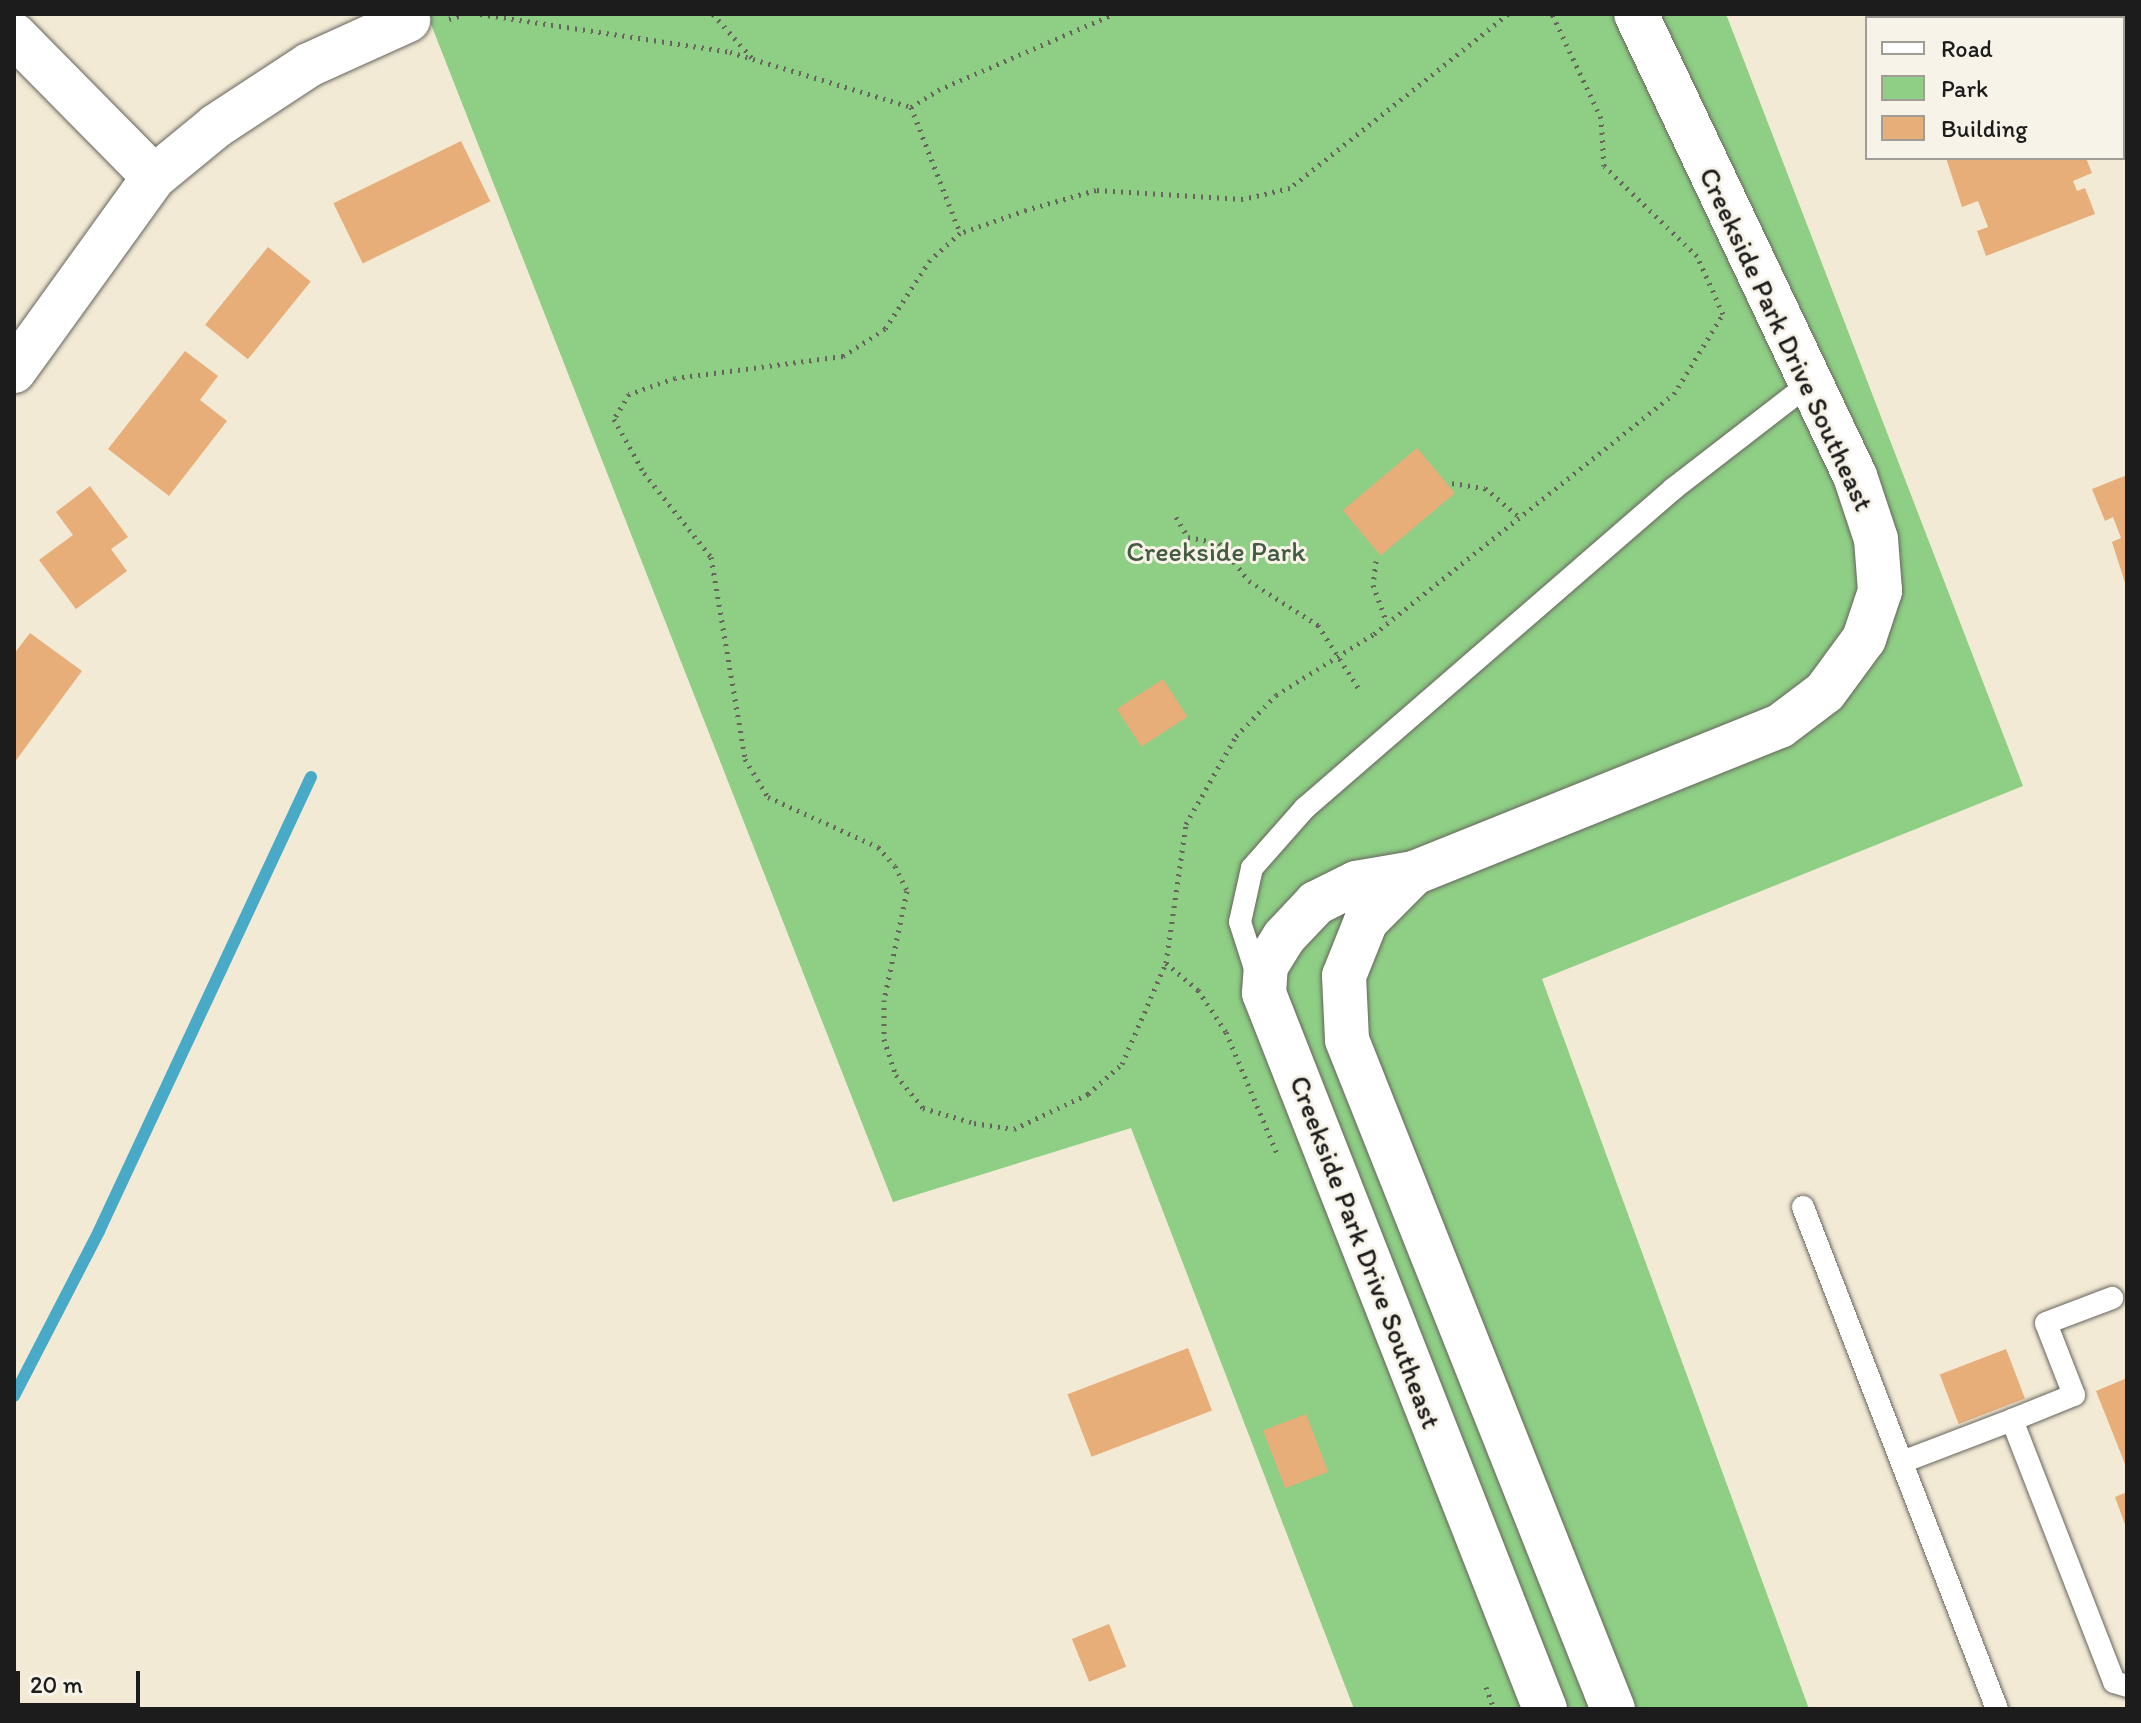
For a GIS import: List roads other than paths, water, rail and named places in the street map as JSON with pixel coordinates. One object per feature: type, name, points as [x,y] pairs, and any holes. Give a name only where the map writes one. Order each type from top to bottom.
[{"type":"street","name":"Creekside Park Drive Southeast","points":[[1545,1709],[1264,993],[1266,966],[1284,937],[1316,903],[1356,883],[1414,873],[1780,726],[1825,692],[1864,639],[1880,591],[1876,539],[1855,476],[1636,14]]},
{"type":"street","points":[[14,371],[154,177],[216,126],[309,65],[408,20]]},
{"type":"street","points":[[14,35],[154,177]]},
{"type":"street","name":"Creekside Park Drive Southeast","points":[[1414,873],[1366,921],[1344,976],[1347,1040],[1613,1709]]},
{"type":"lane","points":[[1264,993],[1240,922],[1252,868],[1305,808],[1673,489],[1810,383]]},
{"type":"lane","points":[[1803,1207],[1997,1709]]},
{"type":"lane","points":[[1902,1462],[2074,1395],[2046,1323],[2112,1298]]},
{"type":"lane","points":[[2012,1420],[2114,1682],[2127,1686]]},
{"type":"waterway","points":[[14,1396],[99,1231],[311,777]]},
{"type":"park label","name":"Creekside Park","points":[[1216,551]]}]
